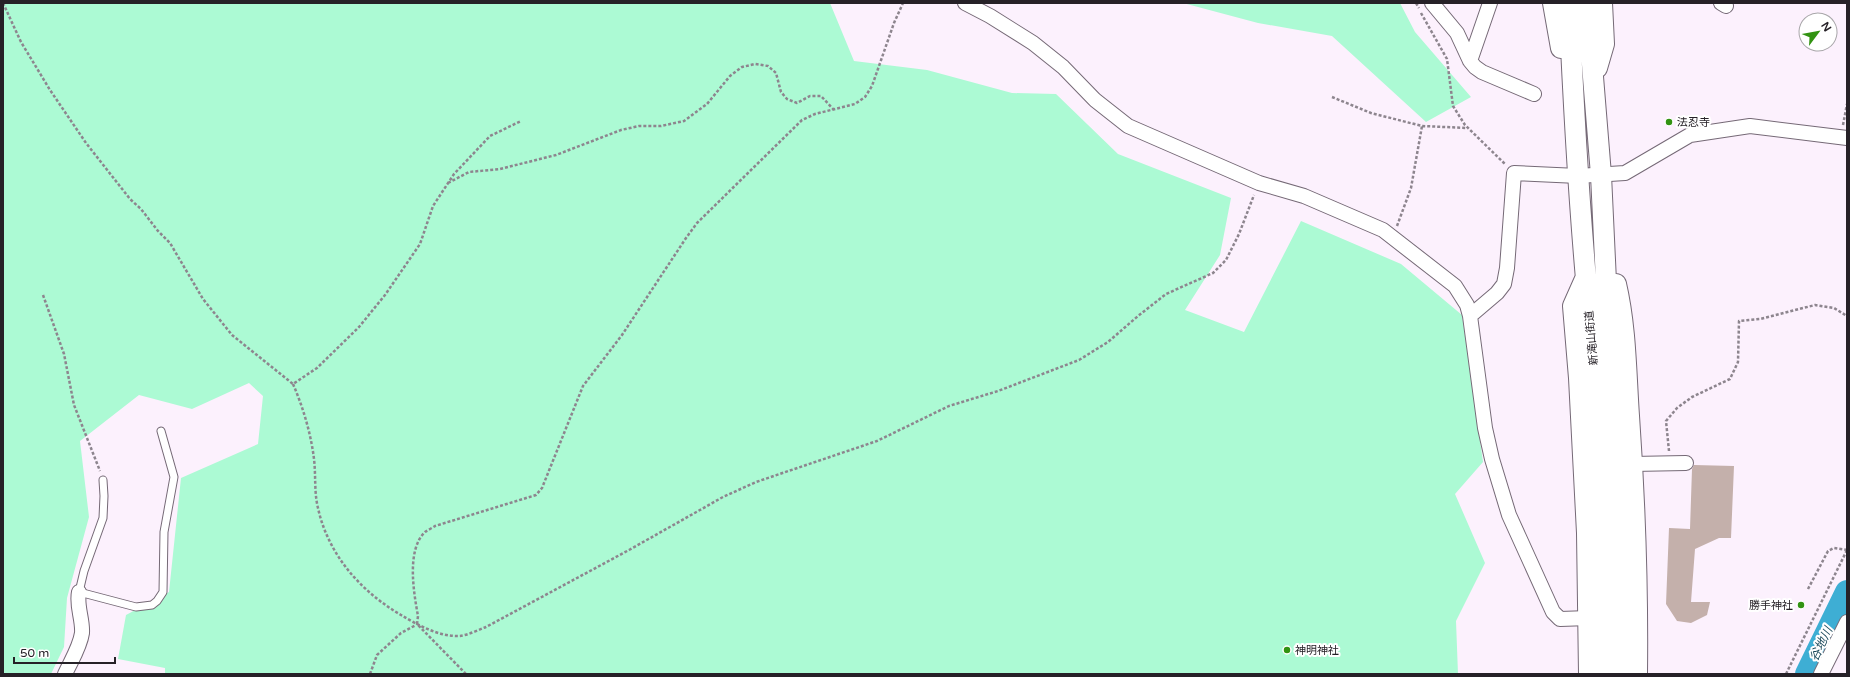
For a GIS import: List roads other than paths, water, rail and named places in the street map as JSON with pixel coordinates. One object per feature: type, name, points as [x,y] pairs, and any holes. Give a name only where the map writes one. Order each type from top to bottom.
[{"type":"main road","points":[[1553,3],[1573,101]]},
{"type":"main road","name":"新滝山街道","points":[[1569,3],[1578,176],[1599,441],[1605,568],[1604,674]]},
{"type":"main road","name":"新滝山街道","points":[[1587,3],[1601,175],[1611,388],[1618,478],[1623,613],[1623,674]]},
{"type":"main road","points":[[1594,79],[1604,44],[1602,3]]},
{"type":"main road","points":[[1604,233],[1622,312],[1638,587],[1637,674]]},
{"type":"main road","points":[[1586,278],[1573,306],[1584,462],[1589,568],[1589,674]]},
{"type":"street","points":[[965,3],[990,16],[1033,43],[1063,67],[1095,100],[1128,126],[1259,183],[1304,196],[1356,217],[1383,230],[1455,286],[1467,305],[1470,316],[1485,428],[1509,515],[1553,612],[1560,619],[1589,618]]},
{"type":"street","points":[[1432,3],[1457,33],[1470,61],[1475,67],[1482,72],[1534,94]]},
{"type":"street","points":[[1470,61],[1490,3]]},
{"type":"street","points":[[1470,316],[1497,293],[1504,284],[1507,268],[1514,173],[1578,176],[1625,173],[1690,135],[1750,126],[1844,138]]},
{"type":"street","points":[[1632,464],[1670,462],[1686,463]]},
{"type":"street","points":[[65,674],[78,647],[82,633],[81,616],[78,607],[79,592]]},
{"type":"street","points":[[1820,674],[1847,622]]},
{"type":"lane","points":[[103,480],[103,518],[84,571],[79,592],[136,607],[152,604],[157,601],[163,592],[165,582],[164,532],[174,477],[161,431]]},
{"type":"waterway","name":"谷地川","points":[[1807,674],[1847,592]]},
{"type":"place","name":"法忍寺","points":[[1669,122]]},
{"type":"place","name":"勝手神社","points":[[1801,605]]},
{"type":"place","name":"神明神社","points":[[1287,650]]}]
